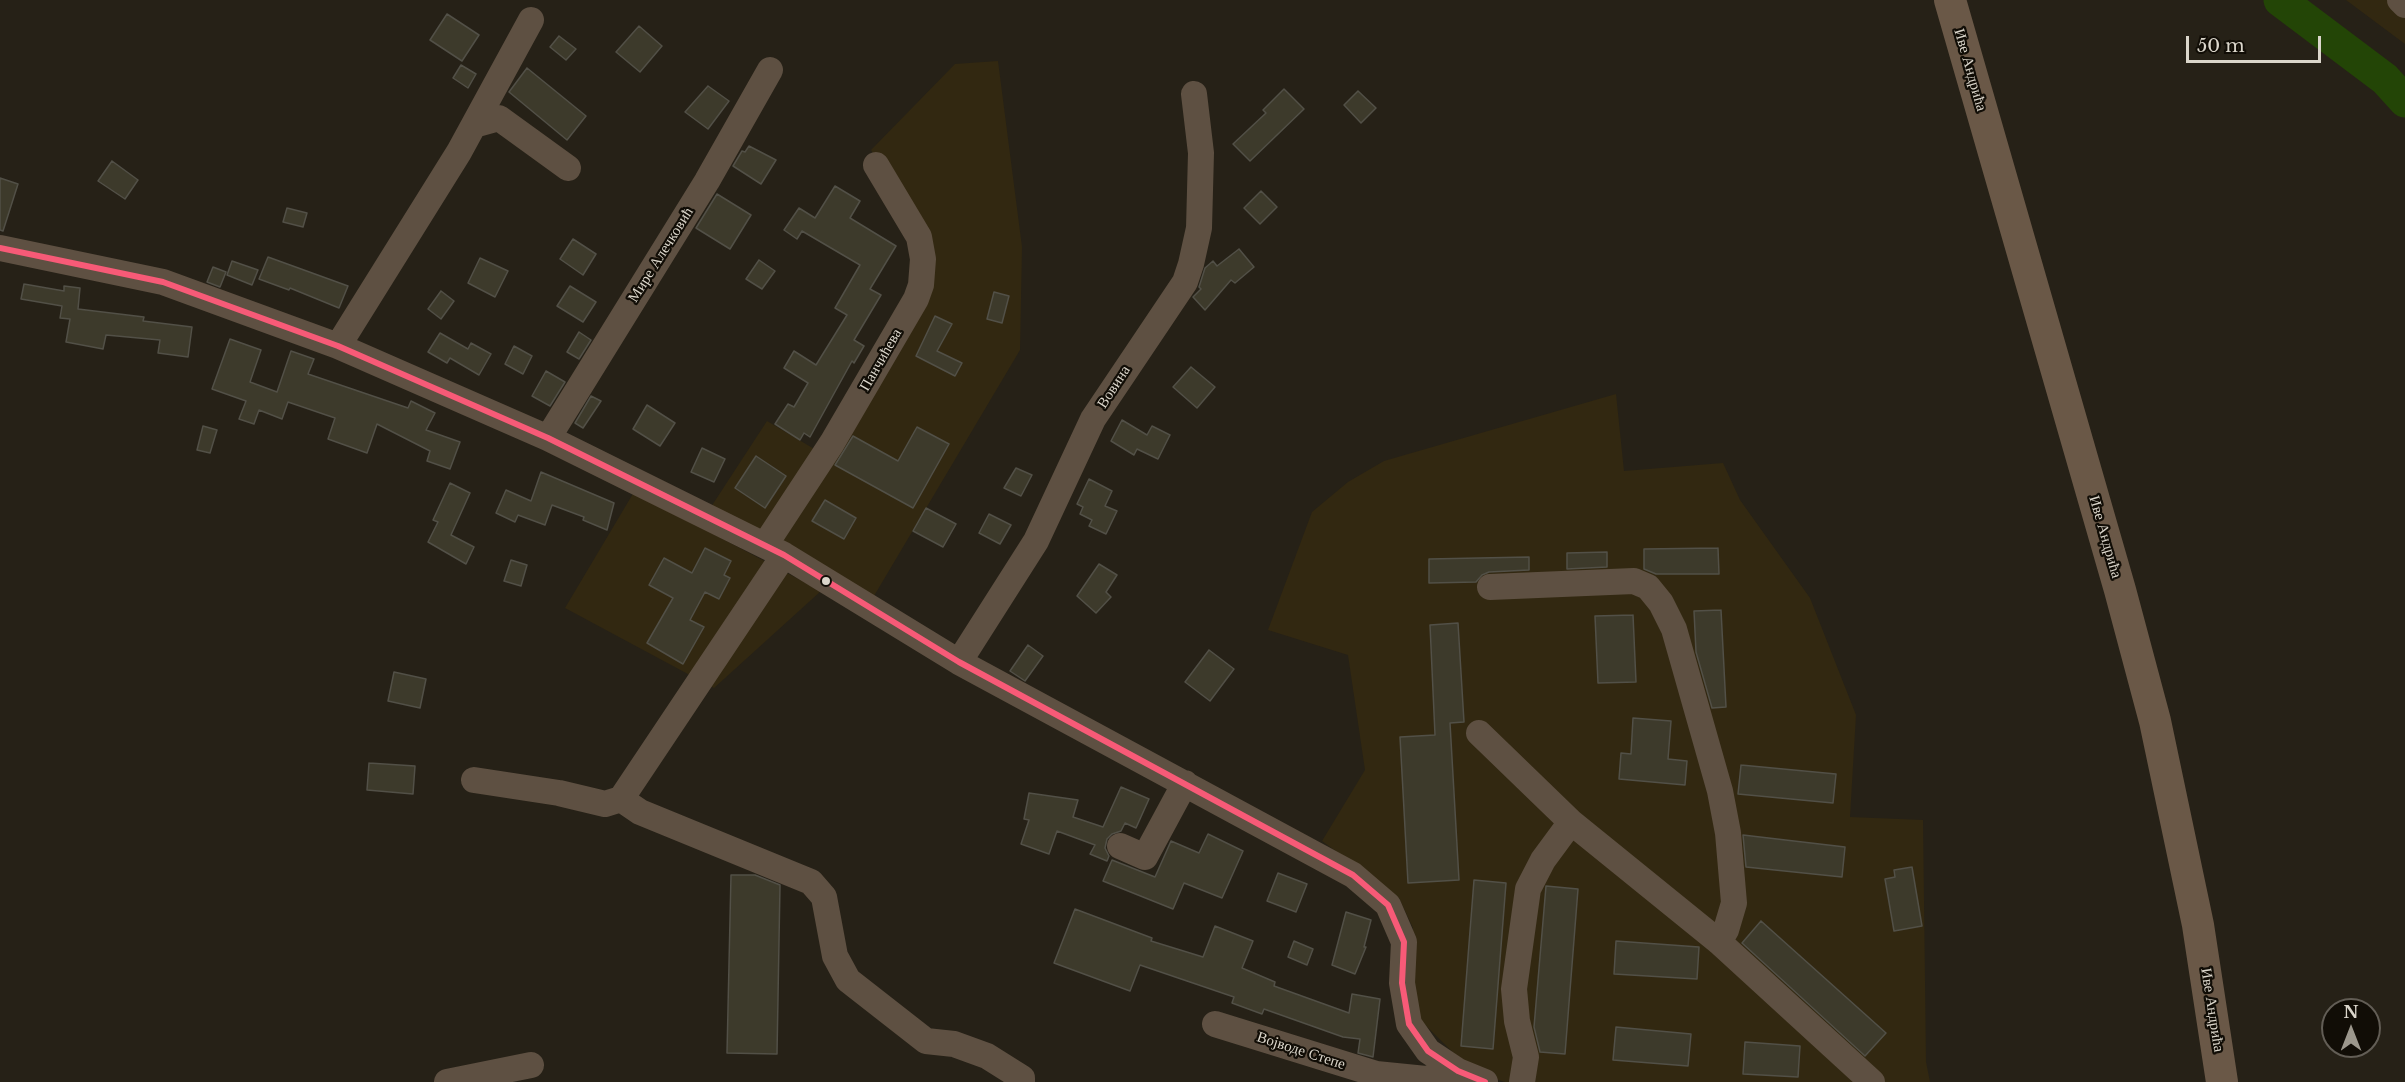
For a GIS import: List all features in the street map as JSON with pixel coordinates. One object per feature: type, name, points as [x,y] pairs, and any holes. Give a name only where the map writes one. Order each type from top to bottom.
[{"type":"main road","name":"Иве Андрића","points":[[1950,0],[2152,710],[2198,925],[2222,1082]]},
{"type":"street","points":[[2400,0],[2405,5]]},
{"type":"street","points":[[338,346],[474,125],[531,20]]},
{"type":"street","name":"Мире Алечковић","points":[[548,438],[707,181],[770,70]]},
{"type":"street","name":"Вовина","points":[[959,662],[1035,541],[1078,447],[1099,410],[1185,282],[1196,247],[1199,228],[1201,153],[1194,94]]},
{"type":"street","points":[[474,125],[500,118],[568,168]]},
{"type":"street","name":"Панчићева","points":[[621,799],[774,550],[832,443],[916,299],[921,285],[923,259],[919,237],[876,165]]},
{"type":"street","points":[[0,248],[163,282],[338,346],[548,438],[774,550],[959,662],[1353,875],[1388,905],[1404,942],[1402,983],[1409,1024],[1428,1051],[1458,1071],[1485,1082]]},
{"type":"street","points":[[1490,586],[1634,581],[1648,587],[1661,603],[1674,629],[1720,791],[1728,833],[1734,903],[1729,923],[1719,942]]},
{"type":"street","points":[[1479,733],[1571,822],[1719,942],[1872,1082]]},
{"type":"street","points":[[474,780],[560,793],[605,804],[621,799],[640,812],[811,882],[824,897],[835,956],[848,980],[926,1041],[954,1044],[987,1056],[1022,1078],[1022,1082]]},
{"type":"street","points":[[1120,846],[1145,856],[1185,783]]},
{"type":"street","points":[[1522,1082],[1526,1057],[1517,1021],[1514,989],[1528,889],[1543,860],[1571,822]]},
{"type":"street","name":"Војводе Степе","points":[[1215,1024],[1376,1074],[1426,1079],[1458,1071]]},
{"type":"street","points":[[447,1082],[531,1065]]},
{"type":"shaded area","points":[[2346,0],[2405,0],[2405,44]]},
{"type":"shaded area","points":[[998,61],[1022,247],[1020,350],[871,601],[779,542],[902,341],[921,230],[871,150],[955,64]]},
{"type":"shaded area","points":[[1616,394],[1624,471],[1723,463],[1740,500],[1810,598],[1856,715],[1850,817],[1923,820],[1926,1062],[1930,1082],[1505,1082],[1473,1072],[1419,1019],[1412,975],[1413,928],[1399,898],[1322,841],[1365,770],[1348,655],[1268,630],[1312,512],[1348,482],[1384,461]]},
{"type":"shaded area","points":[[767,421],[821,453],[763,538],[709,510]]},
{"type":"shaded area","points":[[634,492],[821,591],[714,688],[565,608]]},
{"type":"building","points":[[447,14],[479,35],[462,61],[430,40]]},
{"type":"building","points":[[639,26],[662,46],[640,72],[616,52]]},
{"type":"building","points":[[559,36],[576,49],[566,60],[550,47]]},
{"type":"building","points":[[461,65],[476,74],[468,88],[453,78]]},
{"type":"building","points":[[527,68],[586,116],[567,140],[509,92]]},
{"type":"building","points":[[708,86],[729,101],[708,129],[685,112]]},
{"type":"building","points":[[1284,89],[1304,109],[1250,161],[1233,144],[1266,113],[1263,110]]},
{"type":"building","points":[[1358,91],[1376,108],[1361,123],[1344,105]]},
{"type":"building","points":[[749,146],[776,160],[761,184],[733,166],[742,151],[745,152]]},
{"type":"building","points":[[112,161],[138,180],[125,199],[98,181]]},
{"type":"building","points":[[0,178],[18,184],[3,231],[0,230]]},
{"type":"building","points":[[835,186],[860,201],[850,218],[896,246],[870,289],[881,295],[854,340],[864,346],[854,363],[852,361],[810,437],[804,433],[800,440],[775,424],[788,404],[794,407],[808,383],[784,368],[794,351],[816,365],[847,315],[835,308],[860,265],[802,231],[797,239],[784,230],[799,208],[815,218]]},
{"type":"building","points":[[1261,191],[1277,207],[1260,224],[1244,208]]},
{"type":"building","points":[[717,194],[751,215],[730,249],[696,228]]},
{"type":"building","points":[[287,208],[307,213],[303,227],[283,222]]},
{"type":"building","points":[[573,239],[596,254],[583,275],[560,259]]},
{"type":"building","points":[[1239,249],[1254,267],[1235,283],[1231,280],[1205,310],[1193,297],[1201,289],[1199,287],[1205,268],[1213,261],[1217,266]]},
{"type":"building","points":[[268,257],[348,286],[339,308],[290,288],[289,290],[259,279]]},
{"type":"building","points":[[480,258],[508,271],[495,297],[468,283]]},
{"type":"building","points":[[759,260],[775,271],[762,289],[746,279]]},
{"type":"building","points":[[232,261],[258,270],[252,285],[227,275]]},
{"type":"building","points":[[213,267],[226,272],[220,287],[207,282]]},
{"type":"building","points":[[24,284],[64,291],[64,286],[80,288],[78,309],[144,317],[143,321],[192,327],[188,357],[158,353],[160,340],[106,335],[103,349],[66,342],[70,319],[60,318],[62,306],[21,299]]},
{"type":"building","points":[[570,286],[596,302],[583,322],[557,306]]},
{"type":"building","points":[[441,291],[454,301],[441,319],[428,309]]},
{"type":"building","points":[[994,292],[1009,296],[1002,323],[987,319]]},
{"type":"building","points":[[935,316],[952,324],[937,351],[962,363],[955,376],[916,356]]},
{"type":"building","points":[[579,332],[591,340],[579,359],[567,352]]},
{"type":"building","points":[[440,333],[468,349],[471,343],[491,354],[479,375],[450,358],[447,363],[428,352]]},
{"type":"building","points":[[230,339],[261,350],[250,382],[277,392],[291,351],[314,359],[308,374],[408,408],[411,401],[435,413],[426,430],[460,442],[450,469],[427,461],[430,451],[377,424],[367,453],[328,439],[335,418],[288,402],[282,419],[259,410],[254,424],[239,419],[246,401],[212,389]]},
{"type":"building","points":[[514,346],[532,356],[523,374],[505,364]]},
{"type":"building","points":[[1191,367],[1215,387],[1197,408],[1173,387]]},
{"type":"building","points":[[546,371],[565,382],[550,406],[532,396]]},
{"type":"building","points":[[591,396],[601,401],[583,428],[575,423]]},
{"type":"building","points":[[647,405],[675,423],[660,446],[633,429]]},
{"type":"building","points":[[1122,420],[1147,435],[1152,426],[1170,435],[1158,459],[1137,449],[1134,455],[1111,441]]},
{"type":"building","points":[[203,426],[217,430],[210,453],[197,450]]},
{"type":"building","points":[[917,427],[949,444],[913,508],[835,465],[853,436],[898,461]]},
{"type":"building","points":[[702,448],[725,459],[714,482],[691,472]]},
{"type":"building","points":[[756,456],[786,476],[765,508],[735,488]]},
{"type":"building","points":[[1016,468],[1032,475],[1021,496],[1004,488]]},
{"type":"building","points":[[541,472],[614,503],[607,530],[583,520],[584,517],[552,505],[545,525],[518,515],[515,522],[496,513],[506,490],[531,501]]},
{"type":"building","points":[[1089,479],[1112,491],[1105,506],[1117,511],[1106,534],[1089,526],[1092,520],[1080,514],[1083,507],[1077,504]]},
{"type":"building","points":[[450,483],[470,493],[451,535],[474,547],[466,564],[428,542],[438,522],[433,520]]},
{"type":"building","points":[[825,500],[856,518],[844,539],[812,521]]},
{"type":"building","points":[[926,508],[956,524],[943,547],[913,531]]},
{"type":"building","points":[[989,514],[1011,525],[1000,544],[979,533]]},
{"type":"building","points":[[705,548],[731,561],[724,575],[730,578],[719,599],[705,592],[690,620],[704,627],[683,664],[647,643],[673,598],[649,585],[664,558],[692,573]]},
{"type":"building","points":[[1718,548],[1719,574],[1656,574],[1644,569],[1644,549]]},
{"type":"building","points":[[1607,552],[1607,567],[1567,569],[1567,553]]},
{"type":"building","points":[[1529,557],[1529,570],[1489,572],[1482,575],[1476,582],[1429,583],[1429,559]]},
{"type":"building","points":[[511,560],[527,565],[521,586],[504,581]]},
{"type":"building","points":[[1099,564],[1117,575],[1106,592],[1111,597],[1096,613],[1077,596]]},
{"type":"building","points":[[1721,610],[1726,707],[1712,708],[1696,652],[1694,611]]},
{"type":"building","points":[[1633,615],[1636,682],[1598,683],[1595,616]]},
{"type":"building","points":[[1458,623],[1464,722],[1450,723],[1459,880],[1408,883],[1400,737],[1435,735],[1430,625]]},
{"type":"building","points":[[1028,645],[1043,656],[1025,681],[1010,671]]},
{"type":"building","points":[[1209,650],[1234,669],[1210,701],[1185,682]]},
{"type":"building","points":[[394,672],[426,679],[420,708],[388,701]]},
{"type":"building","points":[[1633,718],[1671,721],[1668,759],[1687,761],[1685,785],[1619,779],[1621,753],[1631,754]]},
{"type":"building","points":[[369,763],[415,766],[413,794],[367,790]]},
{"type":"building","points":[[1741,765],[1836,774],[1833,803],[1738,794]]},
{"type":"building","points":[[1121,787],[1149,799],[1136,828],[1125,823],[1121,831],[1112,834],[1107,839],[1105,848],[1109,856],[1107,861],[1090,854],[1095,845],[1057,831],[1049,854],[1021,844],[1029,820],[1024,819],[1029,793],[1078,800],[1073,817],[1103,827]]},
{"type":"building","points":[[1208,834],[1243,851],[1222,898],[1184,883],[1173,909],[1103,881],[1112,860],[1155,877],[1171,841],[1199,853]]},
{"type":"building","points":[[1743,835],[1845,847],[1842,877],[1746,867]]},
{"type":"building","points":[[1912,867],[1922,926],[1894,931],[1885,879],[1895,877],[1894,870]]},
{"type":"building","points":[[1278,873],[1307,884],[1296,912],[1267,901]]},
{"type":"building","points":[[731,875],[755,875],[780,885],[777,1054],[727,1053]]},
{"type":"building","points":[[1474,880],[1506,883],[1493,1049],[1461,1046]]},
{"type":"building","points":[[1546,886],[1578,889],[1565,1054],[1540,1052],[1534,1027]]},
{"type":"building","points":[[1075,909],[1152,938],[1151,941],[1203,957],[1215,926],[1253,941],[1242,968],[1275,982],[1274,986],[1349,1013],[1352,994],[1380,999],[1373,1057],[1358,1053],[1360,1039],[1343,1037],[1264,1009],[1262,1014],[1232,1003],[1234,997],[1140,965],[1130,991],[1054,963]]},
{"type":"building","points":[[1346,912],[1371,920],[1364,947],[1366,947],[1355,974],[1332,965]]},
{"type":"building","points":[[1761,921],[1886,1033],[1865,1056],[1742,943]]},
{"type":"building","points":[[1294,941],[1313,949],[1307,965],[1288,957]]},
{"type":"building","points":[[1616,941],[1699,947],[1697,979],[1614,974]]},
{"type":"building","points":[[1616,1027],[1691,1034],[1688,1066],[1613,1060]]},
{"type":"building","points":[[1745,1042],[1800,1046],[1798,1077],[1743,1074]]},
{"type":"waterway","points":[[2280,0],[2385,79],[2405,101]]},
{"type":"transit line","points":[[0,248],[163,282],[338,346],[548,438],[784,555],[959,662],[1353,875],[1388,905],[1404,942],[1402,983],[1409,1024],[1428,1051],[1458,1071],[1485,1082]]}]
